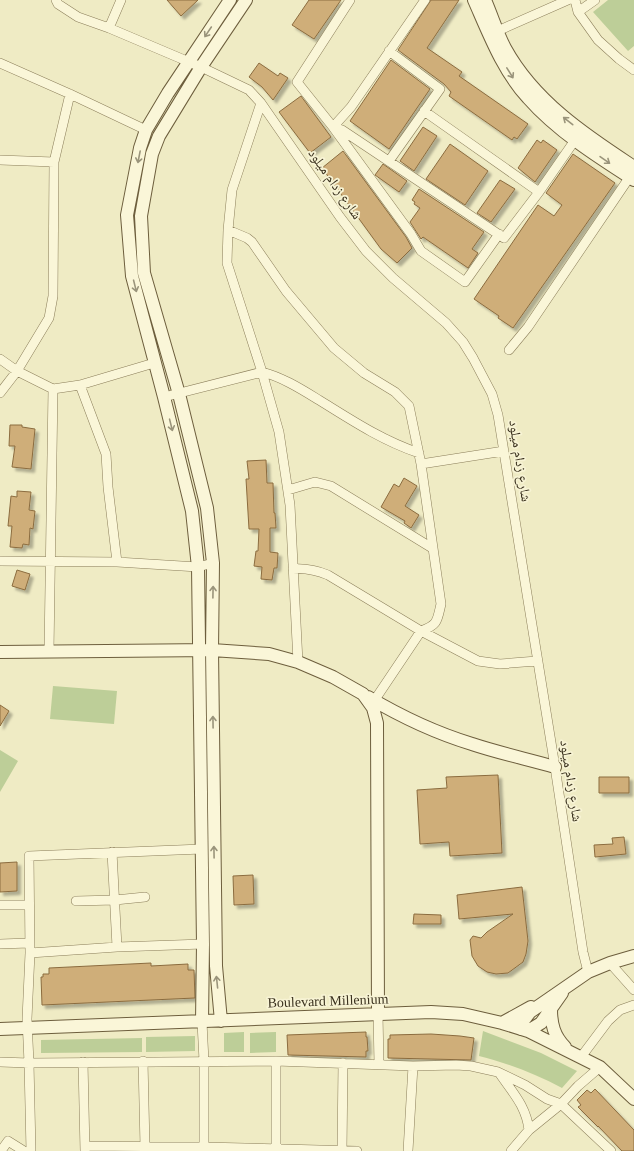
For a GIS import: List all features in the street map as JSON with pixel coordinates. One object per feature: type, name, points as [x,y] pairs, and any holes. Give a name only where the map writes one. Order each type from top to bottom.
[{"type":"main road","points":[[202,1022],[203,944],[198,567],[192,511],[132,276],[127,215],[140,148],[146,130],[168,93],[230,0]]},
{"type":"main road","points":[[221,1021],[216,966],[212,650],[213,563],[207,508],[179,394],[144,273],[141,216],[152,154],[159,136],[201,67],[246,0]]},
{"type":"main road","points":[[474,0],[526,80],[561,115],[633,174]]},
{"type":"main road","points":[[485,0],[494,32],[509,72],[528,98],[554,124],[575,140],[633,174]]},
{"type":"main road","points":[[0,652],[212,650],[269,654],[298,662],[333,677],[374,701],[412,720],[456,739],[555,767]]},
{"type":"main road","points":[[363,694],[373,708],[377,723],[378,1014]]},
{"type":"main road","points":[[524,1030],[524,1020],[526,1015],[547,1005],[588,972],[610,963],[634,956]]},
{"type":"main road","points":[[502,1023],[520,1012],[547,1005]]},
{"type":"main road","points":[[547,1005],[552,1028],[560,1043],[567,1050]]},
{"type":"main road","name":"Boulevard Millenium","points":[[0,1029],[431,1012],[463,1014],[524,1030],[567,1050],[600,1067],[634,1099]]},
{"type":"street","name":"شارع زدام ميلود","points":[[56,0],[58,4],[78,17],[109,28],[201,67],[249,90],[262,103],[340,217],[366,251],[393,278],[446,323],[463,342],[473,358],[492,394],[498,415],[555,767],[583,952],[588,972]]},
{"type":"street","points":[[109,28],[121,0]]},
{"type":"street","points":[[350,0],[297,82],[333,126],[421,250],[465,282],[499,234]]},
{"type":"street","points":[[333,126],[351,107],[425,0]]},
{"type":"street","points":[[494,32],[568,0]]},
{"type":"street","points":[[575,0],[578,12],[598,40],[619,59],[633,68]]},
{"type":"street","points":[[578,12],[595,0]]},
{"type":"street","points":[[389,51],[440,89],[389,161]]},
{"type":"street","points":[[0,64],[70,94],[146,130]]},
{"type":"street","points":[[0,393],[17,371],[49,318],[54,296],[54,162],[70,94]]},
{"type":"street","points":[[262,103],[232,190],[228,230],[227,263],[262,372],[279,432],[290,505],[298,662]]},
{"type":"street","points":[[424,111],[539,192]]},
{"type":"street","points":[[333,126],[342,130],[504,238],[539,192],[575,140]]},
{"type":"street","points":[[0,160],[54,162]]},
{"type":"street","points":[[509,350],[528,327],[633,174]]},
{"type":"street","points":[[228,230],[247,238],[252,242],[300,310],[334,348],[364,373],[395,392],[408,406],[421,464],[441,604],[437,621],[434,626],[421,631],[374,701]]},
{"type":"street","points":[[0,359],[17,371],[53,389],[80,385],[154,362]]},
{"type":"street","points":[[164,397],[262,372],[277,377],[307,392],[374,433],[399,446],[419,453]]},
{"type":"street","points":[[80,385],[106,454],[108,487],[117,562]]},
{"type":"street","points":[[49,651],[53,389]]},
{"type":"street","points":[[421,464],[504,451]]},
{"type":"street","points":[[288,490],[315,482],[331,486],[432,548]]},
{"type":"street","points":[[0,561],[117,562],[198,567],[213,563]]},
{"type":"street","points":[[293,569],[304,568],[328,575],[421,631],[478,661],[500,664],[537,661]]},
{"type":"street","points":[[31,1151],[27,1028],[30,953],[28,856],[202,849]]},
{"type":"street","points":[[112,852],[118,947]]},
{"type":"street","points":[[76,901],[115,900],[145,897]]},
{"type":"street","points":[[0,905],[28,905]]},
{"type":"street","points":[[0,944],[29,943]]},
{"type":"street","points":[[30,953],[118,947],[203,944]]},
{"type":"street","points":[[610,963],[634,990]]},
{"type":"street","points":[[580,1057],[608,1021],[620,1010],[634,1005]]},
{"type":"street","points":[[378,1014],[379,1064]]},
{"type":"street","points":[[202,1022],[204,1061],[204,1149]]},
{"type":"street","points":[[143,1061],[144,1147]]},
{"type":"street","points":[[276,1061],[276,1149]]},
{"type":"street","points":[[0,1062],[276,1061],[413,1066],[471,1066],[498,1072],[525,1085],[547,1099],[561,1104],[611,1151]]},
{"type":"street","points":[[83,1062],[85,1149],[144,1147],[357,1151]]},
{"type":"street","points":[[342,1151],[343,1063]]},
{"type":"street","points":[[408,1151],[413,1066]]},
{"type":"street","points":[[511,1151],[529,1130],[561,1104],[578,1086],[600,1067]]},
{"type":"street","points":[[498,1072],[524,1109],[528,1120],[529,1130]]},
{"type":"street","points":[[1,1151],[8,1141],[24,1151]]},
{"type":"green space","points":[[608,0],[634,0],[634,46],[628,51],[593,12]]},
{"type":"green space","points":[[53,686],[117,691],[114,724],[50,719]]},
{"type":"green space","points":[[0,750],[18,761],[0,792]]},
{"type":"green space","points":[[483,1031],[541,1053],[577,1071],[562,1088],[521,1069],[479,1056]]},
{"type":"green space","points":[[244,1032],[244,1052],[224,1052],[224,1033]]},
{"type":"green space","points":[[276,1032],[276,1052],[250,1053],[250,1033]]},
{"type":"green space","points":[[195,1036],[195,1051],[146,1052],[146,1037]]},
{"type":"green space","points":[[142,1038],[142,1052],[41,1053],[41,1040]]},
{"type":"building","points":[[167,0],[198,0],[181,16]]},
{"type":"building","points":[[309,0],[341,0],[314,39],[292,25]]},
{"type":"building","points":[[431,0],[459,0],[427,48],[462,72],[459,76],[528,124],[517,139],[514,137],[512,140],[449,96],[451,92],[444,84],[398,50]]},
{"type":"building","points":[[391,60],[430,89],[389,149],[350,121]]},
{"type":"building","points":[[259,63],[278,76],[280,73],[288,78],[273,100],[262,87],[249,77]]},
{"type":"building","points":[[301,96],[331,137],[310,153],[279,112]]},
{"type":"building","points":[[423,127],[437,136],[414,171],[400,161]]},
{"type":"building","points":[[537,140],[541,143],[543,140],[557,150],[535,182],[518,168]]},
{"type":"building","points":[[450,144],[488,171],[465,205],[426,179]]},
{"type":"building","points":[[343,151],[406,237],[412,248],[397,263],[381,249],[322,168]]},
{"type":"building","points":[[573,154],[615,183],[513,328],[498,318],[499,316],[474,299],[538,205],[554,216],[562,205],[546,193]]},
{"type":"building","points":[[383,164],[407,181],[399,192],[375,175]]},
{"type":"building","points":[[500,180],[515,189],[491,222],[477,213]]},
{"type":"building","points":[[419,189],[484,232],[472,249],[478,253],[468,268],[423,237],[421,239],[410,222],[420,208],[414,204],[415,202],[412,200]]},
{"type":"building","points":[[10,425],[22,425],[22,427],[35,429],[31,469],[12,467],[15,446],[9,446]]},
{"type":"building","points":[[266,460],[267,483],[273,483],[276,528],[270,528],[270,552],[278,553],[277,568],[274,568],[272,580],[261,579],[262,567],[254,566],[256,551],[258,551],[259,529],[249,529],[246,479],[249,479],[247,461]]},
{"type":"building","points":[[404,478],[417,486],[405,506],[419,515],[411,528],[404,523],[405,521],[381,507],[394,484],[399,487]]},
{"type":"building","points":[[17,491],[31,492],[29,510],[35,511],[33,529],[30,528],[29,545],[23,544],[22,548],[10,547],[12,526],[8,526],[11,496],[17,497]]},
{"type":"building","points":[[17,570],[30,574],[25,590],[12,586]]},
{"type":"building","points":[[0,705],[9,711],[0,726]]},
{"type":"building","points":[[498,775],[502,853],[450,856],[449,842],[420,844],[417,790],[447,788],[446,777]]},
{"type":"building","points":[[599,777],[629,777],[629,793],[599,793]]},
{"type":"building","points":[[624,837],[626,854],[595,857],[594,845],[613,844],[612,838]]},
{"type":"building","points":[[17,862],[17,891],[0,892],[0,863]]},
{"type":"building","points":[[253,875],[254,904],[234,905],[233,876]]},
{"type":"building","points":[[522,887],[528,941],[523,962],[508,973],[496,974],[487,972],[478,966],[472,956],[470,940],[473,936],[481,938],[513,914],[459,919],[457,895]]},
{"type":"building","points":[[414,914],[441,915],[441,924],[413,924]]},
{"type":"building","points":[[151,963],[151,966],[188,964],[188,970],[194,970],[195,998],[42,1005],[41,977],[43,977],[43,974],[49,974],[49,968]]},
{"type":"building","points":[[366,1032],[368,1051],[366,1051],[366,1057],[288,1055],[287,1035]]},
{"type":"building","points":[[431,1034],[474,1038],[471,1060],[388,1058],[388,1039],[390,1039],[390,1035]]},
{"type":"building","points":[[595,1089],[634,1130],[634,1151],[622,1151],[578,1107],[581,1105],[577,1100],[587,1090],[591,1093]]}]
